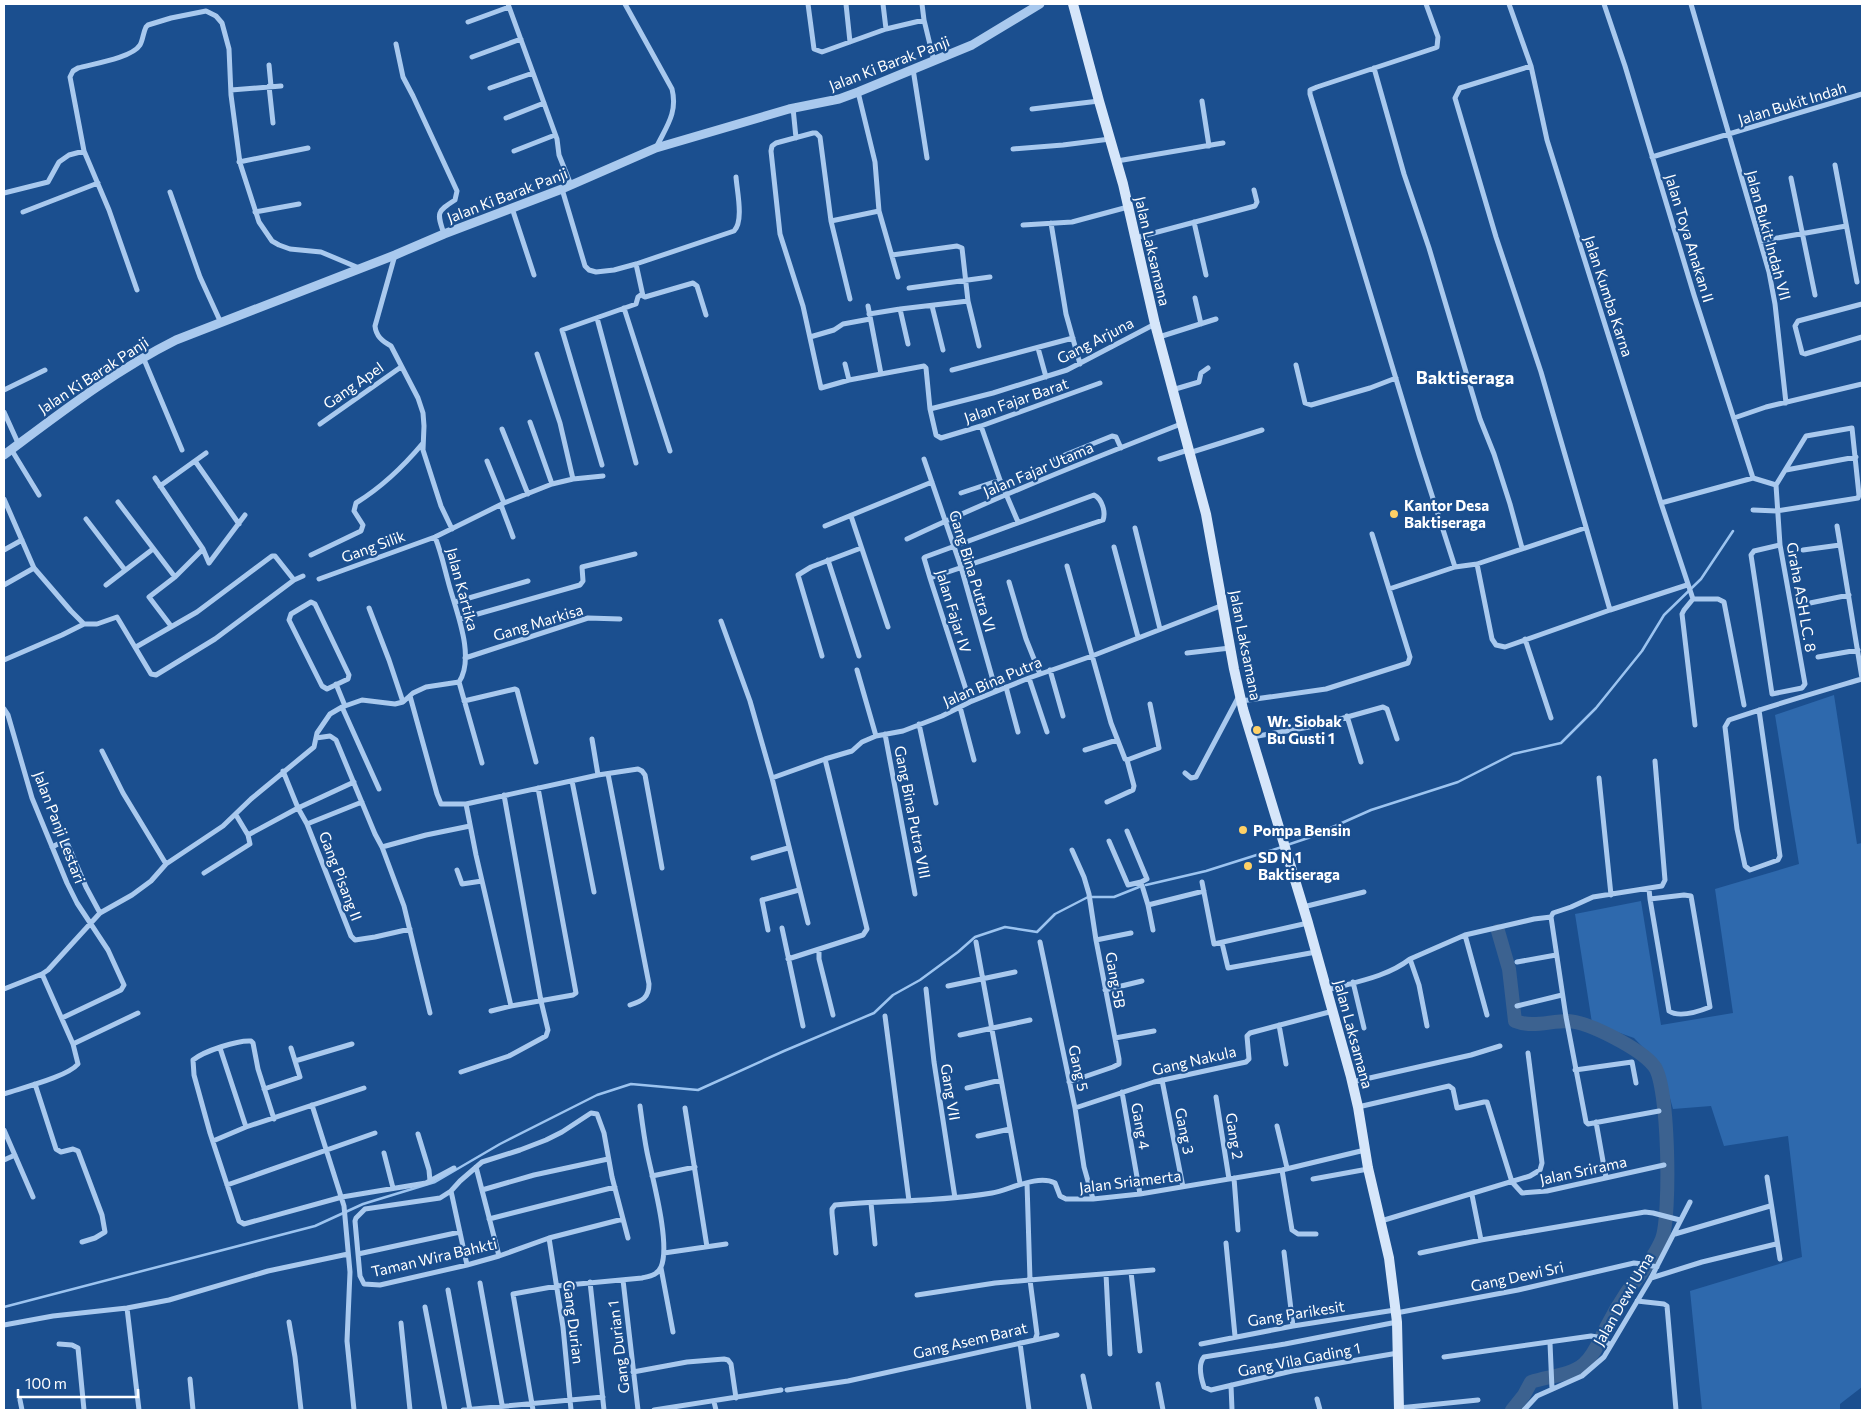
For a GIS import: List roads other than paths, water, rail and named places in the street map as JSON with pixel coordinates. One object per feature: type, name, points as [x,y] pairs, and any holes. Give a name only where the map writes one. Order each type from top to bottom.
[{"type":"main road","name":"Jalan Laksamana","points":[[1073,4],[1117,161],[1158,338],[1206,514],[1240,698],[1308,923],[1358,1107],[1368,1168],[1389,1258],[1396,1315],[1399,1409]]},
{"type":"street","points":[[624,4],[672,90],[675,100],[674,111],[656,148]]},
{"type":"street","points":[[808,4],[814,49],[822,52],[886,29],[924,20]]},
{"type":"street","points":[[846,4],[850,42]]},
{"type":"street","points":[[883,4],[886,29]]},
{"type":"street","points":[[922,4],[934,61]]},
{"type":"street","name":"Jalan Ki Barak Panji","points":[[11,449],[56,414],[142,356],[176,340],[567,187],[656,148],[793,108],[839,99],[858,92],[972,45],[1040,4]]},
{"type":"street","points":[[1426,4],[1438,37],[1437,46],[1317,87],[1310,90],[1310,94],[1455,567]]},
{"type":"street","name":"Jalan Kumba Karna","points":[[1509,4],[1530,66],[1547,140],[1692,596]]},
{"type":"street","name":"Jalan Toya Anakan II","points":[[1604,4],[1625,66],[1694,295],[1754,478]]},
{"type":"street","name":"Jalan Bukit Indah VII","points":[[1691,4],[1770,272],[1786,403]]},
{"type":"street","points":[[468,22],[508,6],[555,135],[585,266],[589,270],[596,272],[614,270],[734,231],[739,224],[740,216],[736,177]]},
{"type":"street","points":[[137,290],[109,210],[84,151],[71,74],[78,68],[117,58],[134,51],[138,48],[148,25],[206,10],[216,16],[222,23],[229,49],[231,90],[239,162],[260,222],[272,241],[290,248],[322,252],[358,268]]},
{"type":"street","points":[[472,57],[521,39]]},
{"type":"street","points":[[396,44],[403,77],[414,96],[457,192],[455,200],[441,209],[439,213],[438,217],[444,234]]},
{"type":"street","points":[[269,65],[273,123]]},
{"type":"street","points":[[1530,66],[1460,88],[1456,92],[1455,98],[1491,219],[1541,372],[1610,610]]},
{"type":"street","points":[[1374,68],[1404,174],[1429,248],[1480,419],[1505,487],[1522,548]]},
{"type":"street","points":[[913,70],[927,158]]},
{"type":"street","points":[[490,88],[533,73]]},
{"type":"street","points":[[231,90],[281,86]]},
{"type":"street","points":[[858,92],[875,162],[879,211],[898,277]]},
{"type":"street","name":"Jalan Bukit Indah","points":[[1652,157],[1862,94]]},
{"type":"street","points":[[1032,109],[1099,100]]},
{"type":"street","points":[[1202,101],[1210,146]]},
{"type":"street","points":[[506,118],[544,103]]},
{"type":"street","points":[[793,108],[796,138]]},
{"type":"street","points":[[850,299],[831,221],[820,137],[813,133],[776,143],[772,146],[771,151],[780,234],[803,306],[821,388],[849,380],[921,366],[925,367],[930,409],[993,394],[1046,377]]},
{"type":"street","points":[[514,150],[555,135]]},
{"type":"street","points":[[1013,149],[1110,139]]},
{"type":"street","points":[[1117,161],[1223,144]]},
{"type":"street","points":[[239,162],[308,148]]},
{"type":"street","points":[[4,193],[48,182],[59,162],[69,155],[84,151]]},
{"type":"street","points":[[1835,166],[1857,282]]},
{"type":"street","points":[[1791,178],[1815,295]]},
{"type":"street","points":[[23,212],[98,183]]},
{"type":"street","points":[[1135,238],[1254,206],[1257,202],[1254,190]]},
{"type":"street","points":[[170,192],[200,277],[221,323]]},
{"type":"street","points":[[256,212],[299,204]]},
{"type":"street","points":[[1023,225],[1072,222],[1128,207]]},
{"type":"street","points":[[512,208],[534,275]]},
{"type":"street","points":[[831,221],[879,211]]},
{"type":"street","points":[[1194,222],[1206,275]]},
{"type":"street","points":[[1051,223],[1066,314],[1080,364]]},
{"type":"street","points":[[1760,241],[1846,226]]},
{"type":"street","points":[[892,254],[960,247],[963,250],[968,301],[979,346]]},
{"type":"street","name":"Jalan Kartika","points":[[395,255],[375,326],[378,336],[391,346],[418,398],[423,414],[423,450],[441,506],[452,529],[435,537],[460,619],[465,658],[464,673],[459,682]]},
{"type":"street","points":[[636,264],[642,294],[646,297],[695,283],[706,315]]},
{"type":"street","points":[[909,288],[990,277]]},
{"type":"street","points":[[602,465],[562,330],[636,304],[638,296],[642,294]]},
{"type":"street","points":[[1195,298],[1201,324]]},
{"type":"street","points":[[810,337],[834,330],[843,324],[900,309],[968,301]]},
{"type":"street","points":[[1862,304],[1798,321],[1795,326],[1802,352],[1805,354],[1862,337]]},
{"type":"street","points":[[868,306],[881,374]]},
{"type":"street","points":[[932,306],[943,350]]},
{"type":"street","points":[[624,308],[670,451]]},
{"type":"street","points":[[900,309],[908,344]]},
{"type":"street","points":[[597,318],[636,463]]},
{"type":"street","points":[[1158,338],[1216,319]]},
{"type":"street","name":"Gang Arjuna","points":[[952,370],[1038,348],[1046,377],[1080,364],[1155,324]]},
{"type":"street","points":[[1038,348],[1073,338]]},
{"type":"street","points":[[537,354],[560,423],[573,478]]},
{"type":"street","points":[[142,356],[182,450]]},
{"type":"street","points":[[845,364],[849,380]]},
{"type":"street","points":[[1296,365],[1305,404],[1309,405],[1370,388],[1396,378]]},
{"type":"street","name":"Gang Apel","points":[[320,424],[401,367]]},
{"type":"street","points":[[1172,390],[1199,382],[1201,373],[1208,368]]},
{"type":"street","points":[[4,390],[46,370]]},
{"type":"street","name":"Jalan Fajar Barat","points":[[930,409],[936,435],[939,437],[981,426],[1100,383]]},
{"type":"street","points":[[1734,418],[1766,407],[1862,384]]},
{"type":"street","points":[[4,412],[11,449],[39,495]]},
{"type":"street","points":[[530,422],[552,484]]},
{"type":"street","name":"Jalan Fajar Utama","points":[[907,540],[1007,495],[1181,424]]},
{"type":"street","points":[[981,426],[1000,480],[1018,522]]},
{"type":"street","points":[[1661,503],[1754,478],[1776,485],[1805,437],[1852,428],[1856,457],[1858,498],[1777,511],[1753,510]]},
{"type":"street","points":[[502,429],[528,494]]},
{"type":"street","points":[[1160,459],[1262,430]]},
{"type":"street","points":[[1055,459],[1112,436],[1116,437],[1121,448]]},
{"type":"street","points":[[311,555],[361,530],[363,525],[354,511],[356,503],[374,492],[395,474],[423,443]]},
{"type":"street","points":[[160,486],[206,453]]},
{"type":"street","points":[[1786,470],[1856,457]]},
{"type":"street","name":"Gang Bina Putra VI","points":[[924,459],[961,567],[996,691]]},
{"type":"street","points":[[195,461],[239,524]]},
{"type":"street","points":[[487,461],[514,538]]},
{"type":"street","points":[[452,529],[502,504],[552,484],[573,478],[602,476]]},
{"type":"street","points":[[155,478],[203,549],[209,563],[245,516]]},
{"type":"street","points":[[961,493],[1000,480]]},
{"type":"street","points":[[825,526],[932,482]]},
{"type":"street","name":"Graha ASH LC. 8","points":[[1776,485],[1780,545],[1805,684],[1804,686],[1776,694],[1770,693],[1751,555],[1752,551],[1780,545]]},
{"type":"street","points":[[930,578],[1103,520],[1104,515],[1100,500],[1094,495],[954,545]]},
{"type":"street","points":[[4,499],[6,511],[22,540],[34,568],[70,611],[84,624]]},
{"type":"street","points":[[118,502],[174,577]]},
{"type":"street","points":[[851,516],[888,627]]},
{"type":"street","points":[[86,519],[125,570]]},
{"type":"street","points":[[1759,710],[1780,856],[1778,860],[1750,870],[1744,866],[1737,829],[1725,727],[1729,720],[1759,710],[1862,679],[1837,526]]},
{"type":"street","points":[[1135,528],[1160,629]]},
{"type":"street","points":[[1390,589],[1455,567],[1477,564],[1585,528]]},
{"type":"street","points":[[1185,773],[1191,778],[1196,777],[1240,698],[1326,689],[1407,664],[1410,657],[1372,534]]},
{"type":"street","name":"Gang Silik","points":[[319,579],[435,537]]},
{"type":"street","points":[[4,550],[22,540]]},
{"type":"street","name":"Jalan Fajar IV","points":[[954,545],[925,557],[970,702]]},
{"type":"street","points":[[1803,550],[1840,545]]},
{"type":"street","points":[[1114,547],[1138,637]]},
{"type":"street","points":[[822,656],[798,578],[800,573],[861,548]]},
{"type":"street","points":[[106,585],[154,549]]},
{"type":"street","points":[[171,626],[149,597],[174,577],[203,549]]},
{"type":"street","points":[[460,619],[580,585],[583,580],[582,567],[635,554]]},
{"type":"street","points":[[136,646],[197,612],[272,556],[275,556],[294,580]]},
{"type":"street","points":[[828,560],[859,656]]},
{"type":"street","points":[[1477,564],[1494,643],[1496,646],[1505,647],[1610,610],[1688,586]]},
{"type":"street","points":[[1066,566],[1117,740],[1127,760],[1134,786],[1134,790],[1107,802]]},
{"type":"street","points":[[4,585],[34,568]]},
{"type":"street","points":[[4,660],[84,624],[97,624],[117,617],[151,674],[156,675],[215,640],[294,580],[303,576]]},
{"type":"street","points":[[455,602],[528,581]]},
{"type":"street","points":[[1009,582],[1026,639],[1040,674]]},
{"type":"street","points":[[1810,603],[1849,595]]},
{"type":"street","points":[[1695,725],[1682,614],[1692,596],[1718,599],[1724,602],[1744,705]]},
{"type":"street","points":[[311,602],[315,604],[349,675],[348,679],[336,684],[327,689],[322,686],[289,620],[291,614],[311,602]]},
{"type":"street","name":"Jalan Bina Putra","points":[[772,778],[825,759],[852,752],[862,742],[876,736],[919,724],[1006,687],[1223,605]]},
{"type":"street","points":[[369,608],[403,702]]},
{"type":"street","name":"Gang Markisa","points":[[465,658],[588,618],[620,619]]},
{"type":"street","points":[[721,621],[750,701],[772,778],[808,923]]},
{"type":"street","points":[[1524,639],[1551,718]]},
{"type":"street","points":[[1187,653],[1230,648]]},
{"type":"street","points":[[1818,657],[1858,650]]},
{"type":"street","points":[[856,670],[876,736]]},
{"type":"street","points":[[1050,670],[1063,716]]},
{"type":"street","points":[[1029,678],[1047,732]]},
{"type":"street","points":[[4,989],[42,974],[100,913],[132,895],[151,881],[166,864],[223,826],[283,771],[314,747],[317,736],[330,714],[344,706],[362,700],[388,704],[403,702],[426,687],[459,682],[482,763]]},
{"type":"street","points":[[336,684],[379,789]]},
{"type":"street","points":[[1006,687],[1018,732]]},
{"type":"street","points":[[464,701],[517,690],[536,762]]},
{"type":"street","points":[[410,696],[439,801],[445,804],[466,804],[598,775],[638,769],[645,775],[662,868]]},
{"type":"street","points":[[1127,760],[1159,748],[1150,704]]},
{"type":"street","points":[[960,707],[974,760]]},
{"type":"street","points":[[1251,737],[1315,726],[1385,707],[1397,739]]},
{"type":"street","name":"Jalan Panji Lestari","points":[[4,709],[8,715],[24,765],[32,798],[72,895],[108,950],[124,985],[121,990],[62,1018]]},
{"type":"street","points":[[1347,716],[1361,762]]},
{"type":"street","points":[[919,724],[936,803]]},
{"type":"street","name":"Gang Bina Putra VIII","points":[[885,734],[915,894]]},
{"type":"street","points":[[317,736],[330,736],[336,740],[382,847],[404,906],[430,1013]]},
{"type":"street","points":[[592,739],[598,775]]},
{"type":"street","points":[[1085,750],[1117,740]]},
{"type":"street","points":[[102,751],[123,793],[166,864]]},
{"type":"street","points":[[788,959],[863,936],[867,929],[825,759]]},
{"type":"street","points":[[1655,760],[1666,880],[1662,886],[1593,897],[1553,913],[1551,917],[1562,995],[1586,1122],[1588,1124],[1659,1111]]},
{"type":"street","points":[[283,771],[298,808],[307,824],[362,802]]},
{"type":"street","points":[[608,774],[649,984],[647,997],[630,1005]]},
{"type":"street","points":[[1599,778],[1611,895]]},
{"type":"street","points":[[572,781],[594,892]]},
{"type":"street","points":[[248,835],[298,808],[354,782]]},
{"type":"street","points":[[491,1011],[576,993],[538,788]]},
{"type":"street","points":[[460,1072],[509,1056],[546,1036],[548,1030],[541,1001],[504,796]]},
{"type":"street","points":[[466,804],[511,1006]]},
{"type":"street","points":[[204,872],[250,844],[248,835],[236,815]]},
{"type":"street","name":"Gang Pisang II","points":[[307,824],[353,939],[365,939],[410,929]]},
{"type":"street","points":[[382,847],[470,826]]},
{"type":"street","points":[[1109,841],[1128,885],[1147,879],[1128,830]]},
{"type":"street","points":[[52,847],[62,842],[68,845],[100,913]]},
{"type":"street","points":[[753,858],[788,848]]},
{"type":"street","name":"Gang 5B","points":[[1069,1082],[1119,1064],[1096,940],[1090,894],[1072,850]]},
{"type":"street","points":[[457,870],[462,884],[482,881]]},
{"type":"street","points":[[1141,882],[1153,930]]},
{"type":"street","points":[[1202,882],[1213,942],[1216,944],[1308,923]]},
{"type":"street","points":[[1649,889],[1650,899],[1669,1010],[1676,1014],[1710,1007],[1691,896],[1684,895],[1650,899]]},
{"type":"street","points":[[768,930],[762,900],[799,890]]},
{"type":"street","points":[[1148,905],[1204,891]]},
{"type":"street","points":[[1303,907],[1364,892]]},
{"type":"street","points":[[1327,990],[1383,974],[1410,959],[1465,936],[1534,919],[1551,917]]},
{"type":"street","points":[[782,928],[803,1026]]},
{"type":"street","points":[[1096,940],[1131,933]]},
{"type":"street","points":[[1465,936],[1487,1015]]},
{"type":"street","points":[[976,942],[1020,1184]]},
{"type":"street","name":"Gang 5","points":[[1040,942],[1092,1199]]},
{"type":"street","points":[[1222,943],[1228,968],[1316,952]]},
{"type":"street","points":[[819,950],[819,959],[833,1015]]},
{"type":"street","points":[[1518,962],[1556,955]]},
{"type":"street","points":[[1410,959],[1419,985],[1427,1026]]},
{"type":"street","points":[[948,986],[1014,972]]},
{"type":"street","points":[[4,1094],[36,1084],[77,1067],[78,1063],[73,1044],[42,974]]},
{"type":"street","points":[[1105,990],[1142,981]]},
{"type":"street","points":[[1353,982],[1364,1028]]},
{"type":"street","name":"Gang VII","points":[[926,989],[934,1062],[955,1198]]},
{"type":"street","points":[[1516,1006],[1562,995]]},
{"type":"street","name":"Gang Nakula","points":[[1074,1108],[1162,1080],[1246,1062],[1249,1059],[1248,1034],[1252,1031],[1332,1011]]},
{"type":"street","points":[[73,1044],[138,1013]]},
{"type":"street","points":[[885,1016],[909,1201]]},
{"type":"street","points":[[960,1035],[1030,1020]]},
{"type":"street","points":[[1279,1025],[1286,1064]]},
{"type":"street","points":[[1115,1038],[1154,1031]]},
{"type":"street","points":[[274,1119],[251,1041],[242,1041],[195,1058],[192,1063],[194,1075],[213,1140],[239,1221],[244,1224],[342,1197],[430,1181],[454,1168]]},
{"type":"street","points":[[295,1061],[352,1044]]},
{"type":"street","points":[[1352,1082],[1471,1055],[1500,1046]]},
{"type":"street","points":[[220,1048],[246,1127]]},
{"type":"street","points":[[264,1089],[300,1077],[291,1048]]},
{"type":"street","name":"Jalan Srirama","points":[[1381,1221],[1472,1195],[1530,1176],[1540,1170],[1542,1163],[1528,1053]]},
{"type":"street","points":[[1575,1070],[1632,1062],[1636,1083]]},
{"type":"street","points":[[968,1088],[1001,1080]]},
{"type":"street","name":"Gang 3","points":[[1162,1080],[1183,1187]]},
{"type":"street","points":[[36,1084],[56,1148],[62,1152],[73,1149],[78,1151],[102,1215],[106,1232],[82,1242]]},
{"type":"street","points":[[1358,1107],[1449,1086],[1453,1089],[1457,1108],[1486,1102],[1512,1182]]},
{"type":"street","points":[[213,1140],[246,1127],[364,1088]]},
{"type":"street","name":"Gang 4","points":[[1122,1092],[1140,1194]]},
{"type":"street","name":"Gang 2","points":[[1216,1097],[1231,1178],[1238,1230]]},
{"type":"street","points":[[312,1105],[328,1150],[344,1206],[350,1288],[347,1341],[354,1410]]},
{"type":"street","points":[[640,1106],[661,1225],[664,1253],[661,1267],[673,1332]]},
{"type":"street","points":[[685,1108],[707,1247]]},
{"type":"street","name":"Taman Wira Bahkti","points":[[623,1219],[549,1238],[467,1265],[388,1283],[368,1286],[362,1281],[355,1221],[365,1209],[435,1200],[451,1191],[482,1162],[546,1140],[594,1113],[599,1116],[601,1123],[628,1238]]},
{"type":"street","points":[[1596,1122],[1606,1178]]},
{"type":"street","points":[[1277,1126],[1285,1169],[1292,1230],[1298,1234],[1316,1234]]},
{"type":"street","points":[[4,1130],[34,1197]]},
{"type":"street","points":[[978,1136],[1010,1130]]},
{"type":"street","points":[[227,1185],[375,1133]]},
{"type":"street","points":[[418,1134],[429,1170],[430,1181]]},
{"type":"street","name":"Jalan Sriamerta","points":[[836,1253],[832,1213],[833,1207],[843,1204],[955,1198],[1001,1191],[1020,1184],[1051,1181],[1055,1183],[1060,1196],[1066,1199],[1092,1199],[1140,1194],[1285,1169],[1366,1150]]},
{"type":"street","points":[[384,1153],[393,1188]]},
{"type":"street","points":[[4,1160],[15,1155]]},
{"type":"street","points":[[482,1190],[534,1175],[608,1159]]},
{"type":"street","name":"Jalan Srirama","points":[[1512,1182],[1519,1191],[1528,1193],[1664,1165]]},
{"type":"street","points":[[476,1167],[499,1256]]},
{"type":"street","points":[[652,1176],[695,1167]]},
{"type":"street","points":[[1313,1179],[1368,1168]]},
{"type":"street","points":[[1767,1177],[1776,1244],[1780,1259]]},
{"type":"street","name":"Gang Asem Barat","points":[[787,1390],[848,1381],[1035,1340],[1037,1334],[1030,1280],[1028,1183]]},
{"type":"street","points":[[489,1219],[615,1188]]},
{"type":"street","points":[[451,1191],[467,1265]]},
{"type":"street","points":[[1472,1195],[1481,1240]]},
{"type":"street","name":"Jalan Dewi Uma","points":[[1524,1410],[1537,1396],[1572,1381],[1591,1369],[1604,1357],[1651,1278],[1654,1266],[1675,1234],[1690,1202]]},
{"type":"street","points":[[871,1203],[875,1244]]},
{"type":"street","points":[[1675,1234],[1770,1206]]},
{"type":"street","points":[[1420,1253],[1481,1240],[1645,1212],[1680,1220]]},
{"type":"street","points":[[358,1254],[460,1232]]},
{"type":"street","name":"Gang Durian","points":[[549,1238],[567,1357],[571,1410]]},
{"type":"street","points":[[1226,1242],[1235,1336]]},
{"type":"street","points":[[664,1253],[726,1244]]},
{"type":"street","points":[[1651,1278],[1711,1260],[1776,1244]]},
{"type":"street","points":[[1284,1252],[1292,1326]]},
{"type":"street","points":[[4,1325],[53,1316],[127,1308],[169,1300],[268,1271],[348,1254]]},
{"type":"street","name":"Gang Dewi Sri","points":[[1396,1315],[1518,1290],[1634,1263],[1654,1266]]},
{"type":"street","points":[[533,1410],[513,1296],[515,1293],[557,1286],[651,1276],[661,1267]]},
{"type":"street","points":[[917,1295],[1030,1280],[1153,1270]]},
{"type":"street","points":[[1131,1272],[1140,1351]]},
{"type":"street","points":[[1106,1274],[1110,1354]]},
{"type":"street","name":"Gang Durian 1","points":[[623,1280],[638,1410]]},
{"type":"street","points":[[590,1282],[604,1410]]},
{"type":"street","points":[[480,1283],[503,1408]]},
{"type":"street","points":[[448,1290],[470,1410]]},
{"type":"street","points":[[1637,1301],[1667,1306],[1676,1410]]},
{"type":"street","points":[[127,1308],[139,1410]]},
{"type":"street","points":[[426,1308],[445,1410]]},
{"type":"street","name":"Gang Parikesit","points":[[1201,1344],[1292,1326],[1396,1315]]},
{"type":"street","name":"Gang Vila Gading 1","points":[[1396,1315],[1284,1344],[1204,1357],[1201,1372],[1205,1388],[1211,1390],[1292,1371],[1398,1354]]},
{"type":"street","points":[[289,1322],[301,1410]]},
{"type":"street","points":[[401,1323],[410,1410]]},
{"type":"street","points":[[1035,1340],[1056,1335]]},
{"type":"street","points":[[1444,1357],[1591,1336],[1597,1337],[1611,1345]]},
{"type":"street","points":[[1020,1343],[1029,1410]]},
{"type":"street","points":[[1550,1343],[1550,1381],[1552,1388]]},
{"type":"street","points":[[59,1344],[72,1345],[78,1348],[84,1410]]},
{"type":"street","points":[[633,1372],[688,1362],[724,1358],[730,1364],[736,1398]]},
{"type":"street","points":[[1083,1376],[1090,1410]]},
{"type":"street","points":[[190,1378],[193,1410]]},
{"type":"street","points":[[1158,1384],[1163,1410]]},
{"type":"street","points":[[1230,1386],[1232,1410]]},
{"type":"street","points":[[654,1410],[781,1390]]},
{"type":"street","points":[[463,1410],[503,1408],[532,1403],[602,1397]]},
{"type":"street","points":[[20,1400],[22,1410]]},
{"type":"street","points":[[1318,1400],[1320,1410]]},
{"type":"street","points":[[1399,1409],[1478,1400]]},
{"type":"street","points":[[714,1402],[716,1410]]},
{"type":"waterway","points":[[1287,845],[1308,838],[1371,810],[1458,782],[1513,754],[1561,743],[1596,708],[1642,651],[1664,615],[1701,579],[1733,531]]},
{"type":"waterway","points":[[1146,885],[1206,871],[1282,847]]},
{"type":"waterway","points":[[4,1307],[315,1226],[363,1204],[435,1182],[500,1144],[597,1095],[631,1084],[698,1090],[874,1013],[893,995],[920,980],[975,937],[1005,927],[1037,932],[1055,914],[1088,897],[1114,897],[1139,887]]},
{"type":"waterway","points":[[1498,931],[1509,969],[1515,1021],[1528,1024],[1568,1021],[1588,1026],[1627,1045],[1647,1059],[1654,1066],[1659,1078],[1663,1097],[1667,1150],[1665,1225],[1662,1239],[1655,1253],[1621,1301],[1597,1347],[1588,1360],[1572,1371],[1531,1382],[1524,1395],[1512,1410]]},
{"type":"place","name":"Kantor Desa Baktiseraga","points":[[1394,514]]},
{"type":"place","name":"Wr. Siobak Bu Gusti 1","points":[[1257,730]]},
{"type":"place","name":"Pompa Bensin","points":[[1243,830]]},
{"type":"place","name":"SD N 1 Baktiseraga","points":[[1248,866]]},
{"type":"district","name":"Baktiseraga","points":[[1465,377]]}]
